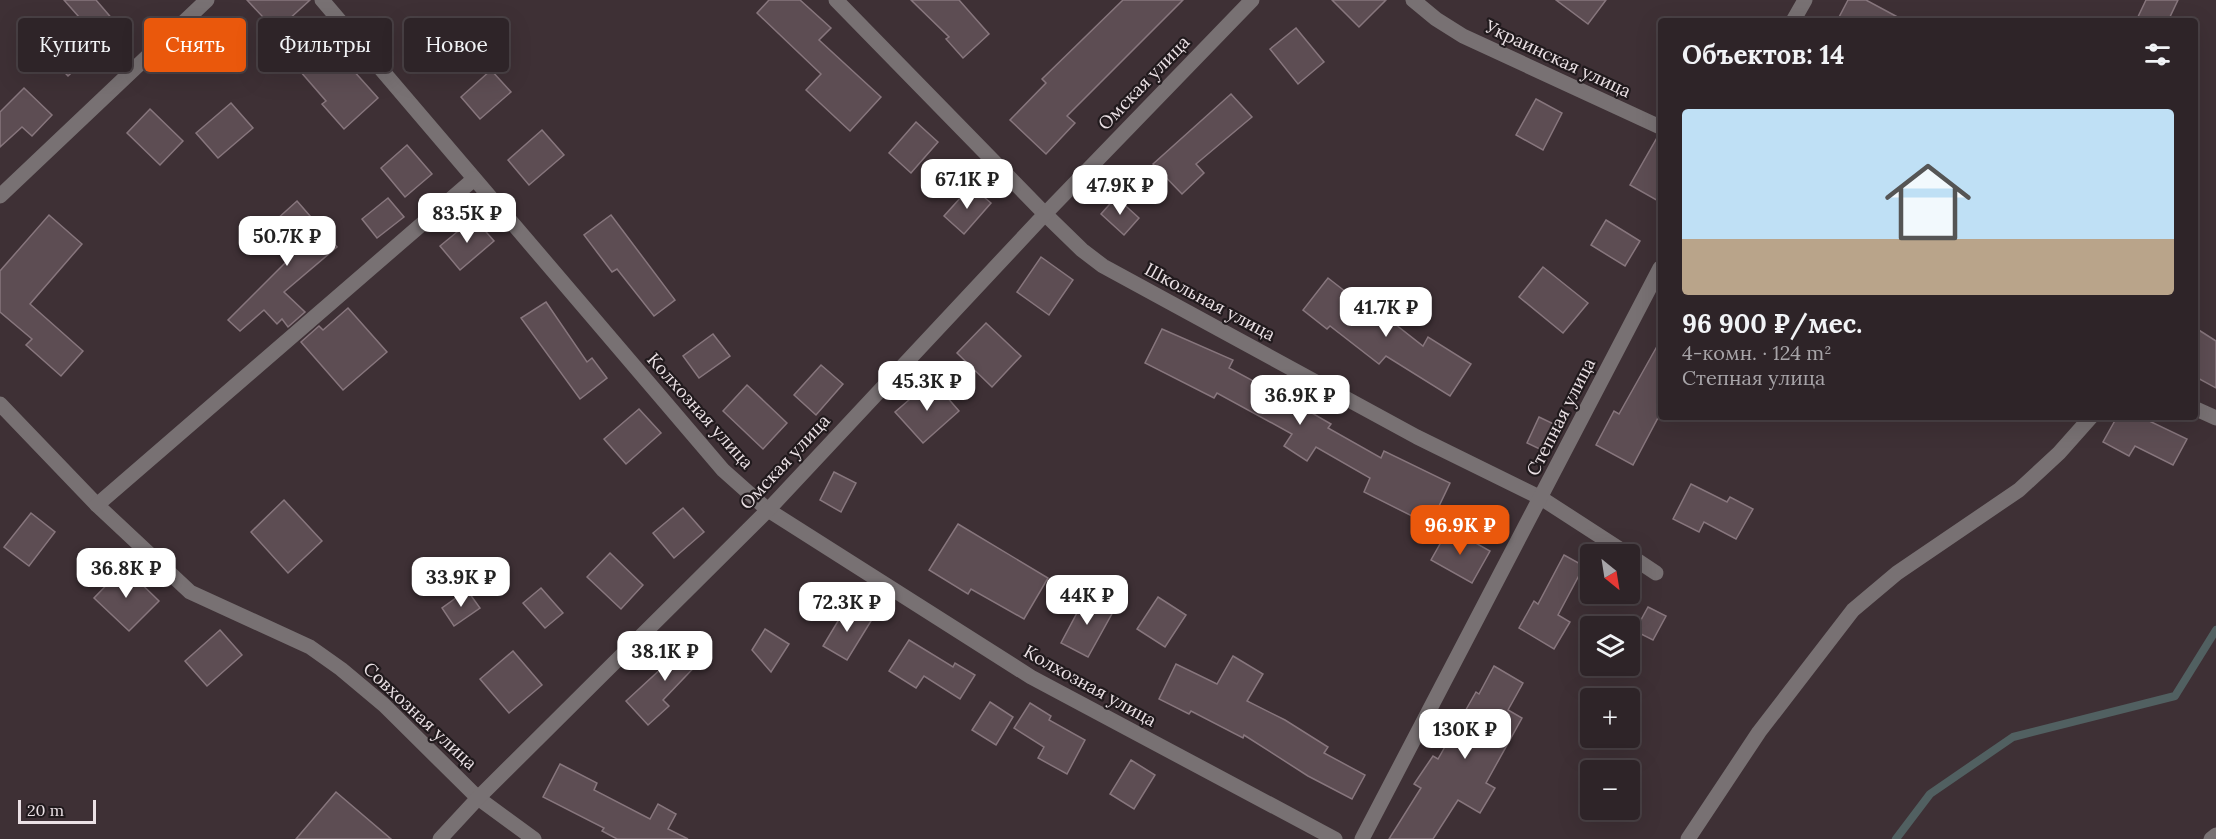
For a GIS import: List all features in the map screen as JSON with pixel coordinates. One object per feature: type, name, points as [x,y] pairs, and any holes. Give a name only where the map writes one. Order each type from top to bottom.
[{"type":"street","points":[[0,196],[207,0]]},
{"type":"street","name":"Колхозная улица","points":[[322,0],[723,470],[768,510],[1031,677],[1335,839]]},
{"type":"street","name":"Школьная улица","points":[[836,0],[1082,250],[1130,282],[1417,437],[1541,498],[1612,544]]},
{"type":"street","name":"Омская улица","points":[[440,839],[478,798],[768,510],[1045,214],[1252,0]]},
{"type":"street","name":"Украинская улица","points":[[1413,0],[1436,19],[1463,36],[1658,126]]},
{"type":"street","points":[[1795,18],[1805,0]]},
{"type":"street","points":[[97,505],[474,179]]},
{"type":"street","name":"Степная улица","points":[[1362,839],[1658,272]]},
{"type":"street","name":"Совхозная улица","points":[[0,404],[97,505],[190,592],[310,647],[341,669],[384,705],[478,798],[534,839]]},
{"type":"street","points":[[2198,410],[2216,418]]},
{"type":"street","points":[[1688,839],[1759,732],[1853,610],[1897,573],[2019,490],[2060,453],[2088,420]]},
{"type":"street","name":"Школьная улица","points":[[1640,562],[1656,573]]},
{"type":"street","points":[[2211,839],[2216,835]]},
{"type":"building","points":[[64,0],[96,0],[111,18],[78,18]]},
{"type":"building","points":[[247,0],[310,0],[290,18],[264,18]]},
{"type":"building","points":[[769,0],[800,0],[831,28],[819,40],[881,97],[850,131],[806,90],[821,74],[757,13]]},
{"type":"building","points":[[911,0],[959,0],[989,34],[963,58],[946,39],[949,37]]},
{"type":"building","points":[[1123,0],[1183,0],[1067,116],[1075,123],[1046,154],[1010,120],[1046,83],[1042,79]]},
{"type":"building","points":[[1332,0],[1386,0],[1359,27]]},
{"type":"building","points":[[1556,0],[1606,0],[1588,24]]},
{"type":"building","points":[[1848,0],[1866,0],[1899,18],[1839,18]]},
{"type":"building","points":[[2146,0],[2178,0],[2169,18],[2137,18]]},
{"type":"building","points":[[1296,28],[1324,62],[1298,84],[1270,49]]},
{"type":"building","points":[[301,72],[355,72],[378,98],[344,129],[322,104],[326,101]]},
{"type":"building","points":[[489,72],[493,72],[511,92],[480,119],[461,97]]},
{"type":"building","points":[[24,88],[52,115],[32,136],[22,127],[0,147],[0,112]]},
{"type":"building","points":[[1231,94],[1252,117],[1196,164],[1204,173],[1182,194],[1153,164]]},
{"type":"building","points":[[1536,99],[1562,113],[1543,150],[1516,135]]},
{"type":"building","points":[[231,103],[253,128],[218,158],[196,133]]},
{"type":"building","points":[[150,109],[183,141],[160,165],[127,133]]},
{"type":"building","points":[[916,122],[938,142],[911,173],[889,153]]},
{"type":"building","points":[[542,130],[564,155],[529,185],[508,160]]},
{"type":"building","points":[[1658,136],[1658,201],[1630,185]]},
{"type":"building","points":[[407,145],[432,174],[405,197],[381,168]]},
{"type":"building","points":[[971,186],[991,203],[964,234],[944,216]]},
{"type":"building","points":[[1116,197],[1139,218],[1124,235],[1101,214]]},
{"type":"building","points":[[388,198],[404,217],[377,238],[362,219]]},
{"type":"building","points":[[297,201],[337,247],[284,292],[305,312],[288,327],[282,319],[277,324],[264,310],[240,331],[228,320],[290,258],[265,230]]},
{"type":"building","points":[[49,215],[82,244],[30,304],[83,351],[61,376],[26,345],[32,339],[0,312],[0,271]]},
{"type":"building","points":[[611,215],[675,300],[654,316],[617,269],[612,272],[584,235]]},
{"type":"building","points":[[474,218],[494,241],[460,270],[440,246]]},
{"type":"building","points":[[1606,220],[1640,241],[1625,266],[1591,245]]},
{"type":"building","points":[[1041,257],[1073,280],[1049,315],[1017,292]]},
{"type":"building","points":[[1543,267],[1588,303],[1563,333],[1519,297]]},
{"type":"building","points":[[1328,278],[1378,317],[1381,313],[1423,346],[1428,337],[1471,364],[1450,396],[1386,356],[1379,364],[1330,326],[1327,329],[1303,310]]},
{"type":"building","points":[[546,302],[587,362],[592,358],[607,378],[580,399],[521,318]]},
{"type":"building","points":[[348,308],[387,352],[343,390],[301,342],[319,326],[323,330]]},
{"type":"building","points":[[986,323],[1021,356],[992,387],[957,353]]},
{"type":"building","points":[[1162,329],[1233,360],[1229,368],[1331,424],[1328,428],[1381,458],[1384,451],[1450,483],[1430,525],[1364,492],[1370,478],[1316,447],[1307,461],[1284,446],[1292,434],[1217,393],[1214,398],[1145,363]]},
{"type":"building","points":[[2198,330],[2216,341],[2216,388],[2198,378]]},
{"type":"building","points":[[713,334],[730,356],[699,378],[683,356]]},
{"type":"building","points":[[1658,345],[1658,418],[1633,465],[1596,445],[1614,411],[1619,414]]},
{"type":"building","points":[[821,365],[843,384],[816,415],[794,395]]},
{"type":"building","points":[[932,380],[959,411],[923,443],[895,412]]},
{"type":"building","points":[[747,385],[787,423],[763,449],[723,411]]},
{"type":"building","points":[[639,409],[661,433],[626,464],[604,439]]},
{"type":"building","points":[[1539,417],[1558,426],[1546,452],[1527,443]]},
{"type":"building","points":[[2115,420],[2147,420],[2187,439],[2173,465],[2135,446],[2129,456],[2103,442]]},
{"type":"building","points":[[834,472],[856,483],[841,512],[820,500]]},
{"type":"building","points":[[1691,484],[1727,502],[1730,497],[1753,509],[1736,539],[1704,522],[1699,532],[1673,519]]},
{"type":"building","points":[[284,500],[322,541],[288,573],[251,532]]},
{"type":"building","points":[[683,508],[704,532],[674,558],[653,533]]},
{"type":"building","points":[[31,513],[55,532],[29,566],[4,547]]},
{"type":"building","points":[[958,524],[1048,578],[1024,619],[971,589],[968,594],[929,570]]},
{"type":"building","points":[[1449,528],[1490,551],[1472,583],[1431,560]]},
{"type":"building","points":[[610,553],[643,585],[621,609],[587,577]]},
{"type":"building","points":[[1564,555],[1580,564],[1580,574],[1558,615],[1570,622],[1554,649],[1519,628],[1534,601],[1538,604]]},
{"type":"building","points":[[124,567],[159,601],[129,631],[94,598]]},
{"type":"building","points":[[541,588],[563,613],[545,628],[523,603]]},
{"type":"building","points":[[467,590],[480,608],[454,626],[442,608]]},
{"type":"building","points":[[1086,596],[1114,610],[1088,657],[1061,643]]},
{"type":"building","points":[[1158,597],[1186,615],[1165,647],[1137,629]]},
{"type":"building","points":[[847,606],[871,621],[847,660],[823,646]]},
{"type":"building","points":[[1648,607],[1666,616],[1653,640],[1640,634],[1640,622]]},
{"type":"building","points":[[765,629],[789,644],[771,672],[752,650]]},
{"type":"building","points":[[220,630],[242,655],[207,686],[185,661]]},
{"type":"building","points":[[683,638],[704,657],[663,700],[669,706],[648,725],[626,701],[665,665],[661,662]]},
{"type":"building","points":[[909,640],[953,667],[955,663],[975,675],[960,699],[924,676],[916,688],[889,671]]},
{"type":"building","points":[[513,651],[542,685],[509,713],[480,679]]},
{"type":"building","points":[[1233,656],[1263,674],[1247,701],[1285,720],[1328,747],[1324,753],[1365,775],[1352,799],[1308,776],[1244,735],[1243,738],[1191,711],[1189,714],[1159,699],[1176,664],[1217,684]]},
{"type":"building","points":[[1494,666],[1523,683],[1508,710],[1522,718],[1486,783],[1495,788],[1480,813],[1458,800],[1433,839],[1389,839],[1421,788],[1414,784],[1433,756],[1438,759],[1476,692],[1479,694]]},
{"type":"building","points":[[990,702],[1013,717],[996,745],[972,730]]},
{"type":"building","points":[[1030,703],[1051,716],[1049,720],[1085,740],[1067,774],[1038,758],[1044,747],[1014,728]]},
{"type":"building","points":[[1131,760],[1155,775],[1134,809],[1110,794]]},
{"type":"building","points":[[560,764],[597,783],[594,790],[650,819],[658,804],[676,814],[668,829],[688,839],[617,839],[602,831],[604,828],[543,797]]},
{"type":"building","points":[[336,792],[391,839],[296,839]]},
{"type":"waterway","points":[[1896,839],[1930,794],[2013,737],[2175,696],[2216,630]]}]
